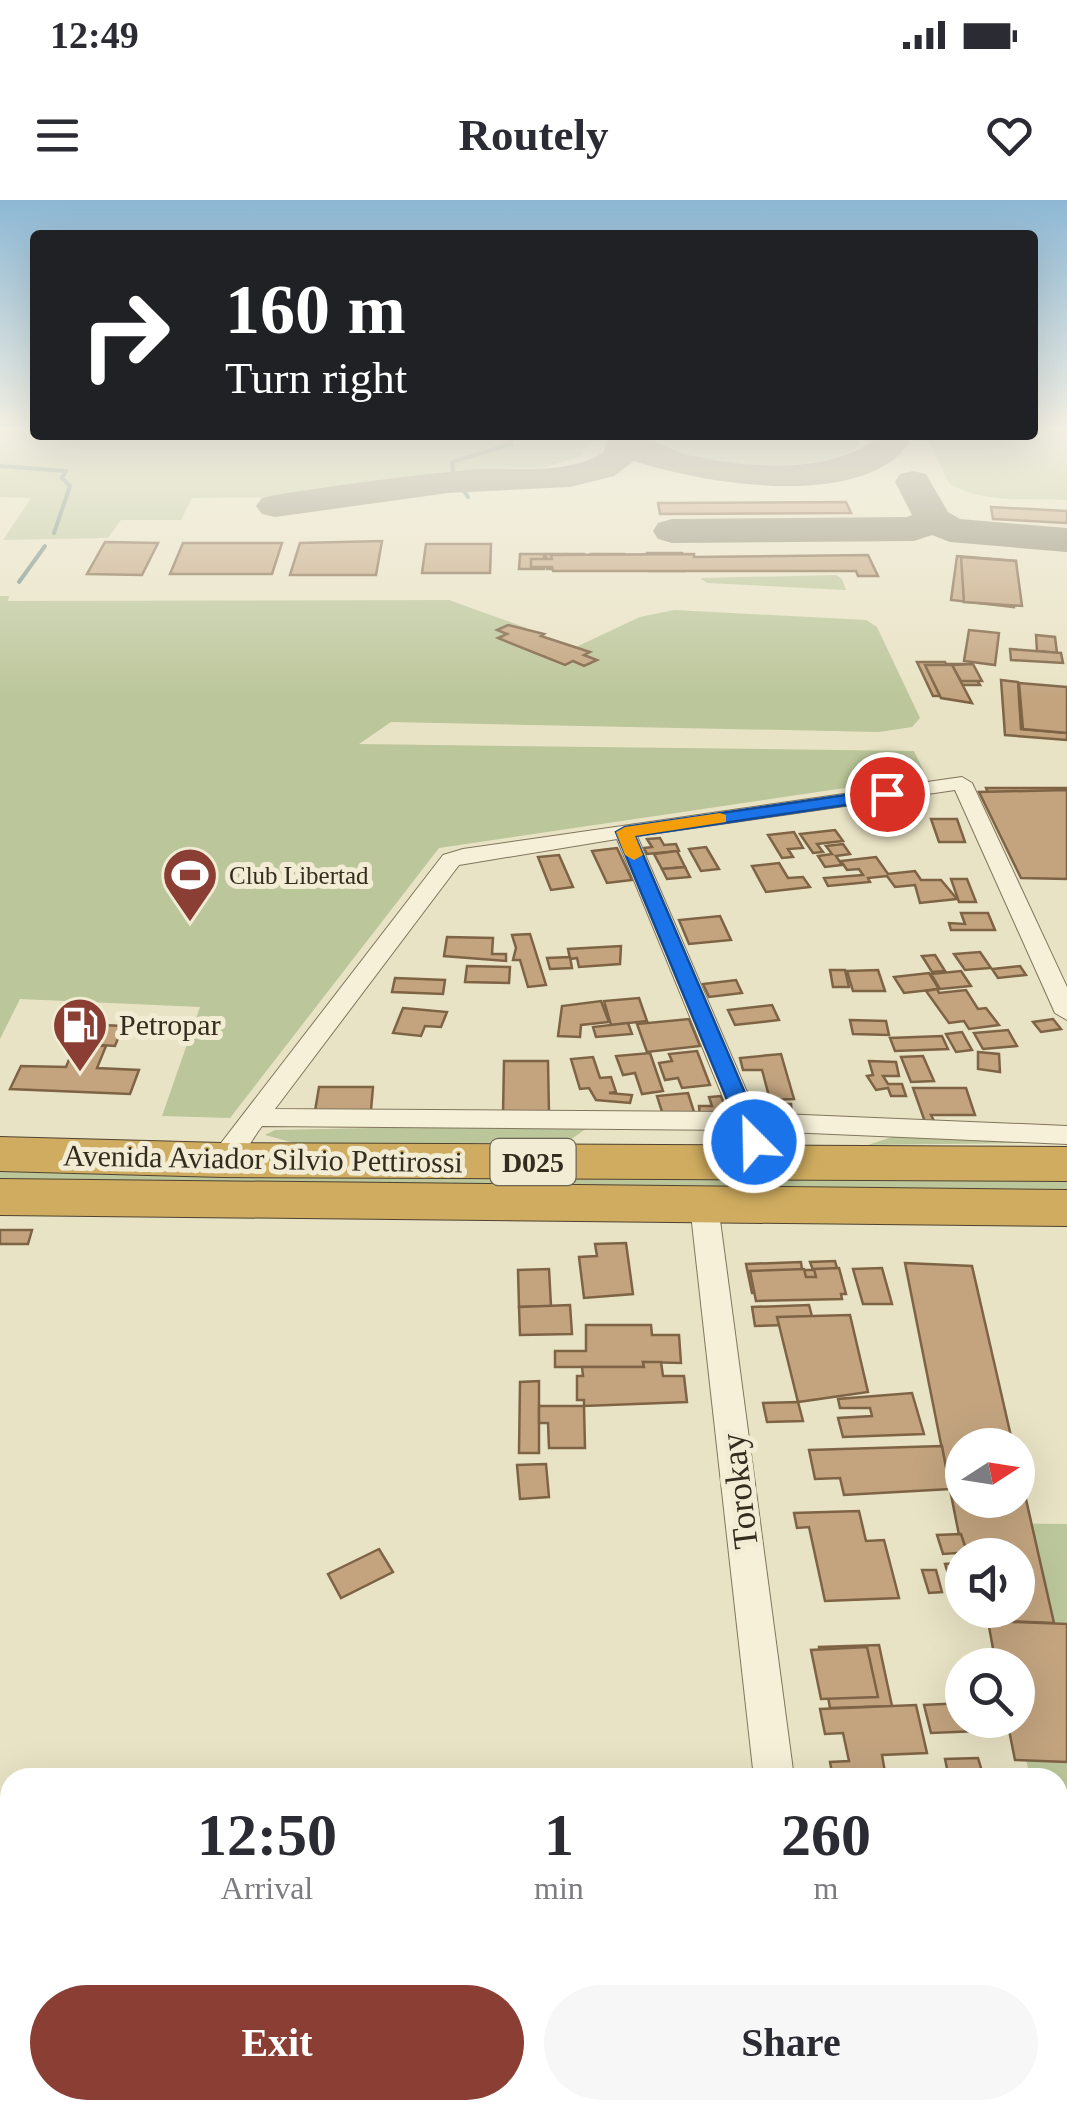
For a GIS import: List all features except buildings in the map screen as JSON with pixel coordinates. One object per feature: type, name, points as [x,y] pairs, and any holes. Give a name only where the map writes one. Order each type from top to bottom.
[{"type":"highway","name":"Avenida Aviador Silvio Pettirossi","points":[[0,1154],[222,1160],[755,1142],[1067,1164]]},
{"type":"highway","name":"Avenida Aviador Silvio Pettirossi","points":[[0,1198],[1067,1208]]},
{"type":"street","points":[[222,1160],[451,860],[463,854],[962,783],[1067,1014]]},
{"type":"street","points":[[625,832],[755,1142]]},
{"type":"street","points":[[256,1117],[755,1142],[1067,1135]]},
{"type":"street","name":"Torokay","points":[[704,1205],[773,1768]]},
{"type":"green space","points":[[17,520],[181,520],[121,520],[108,538],[3,540]]},
{"type":"green space","points":[[836,575],[846,590],[707,583],[700,578]]},
{"type":"green space","name":"Club Libertad","points":[[0,596],[9,596],[8,601],[449,600],[527,628],[498,630],[507,634],[500,639],[565,665],[573,661],[584,665],[595,660],[584,655],[589,652],[576,647],[640,617],[674,610],[866,620],[877,627],[920,718],[912,727],[879,732],[391,722],[359,744],[914,751],[926,776],[439,848],[230,1118],[162,1116],[200,1007],[20,999],[0,1039]]},
{"type":"green space","points":[[587,1128],[566,1143],[294,1143],[265,1135],[275,1130]]},
{"type":"green space","points":[[895,1136],[1017,1141],[1020,1143],[868,1145]]},
{"type":"green space","points":[[0,1165],[1067,1174],[1067,1195],[0,1186]]},
{"type":"green space","points":[[971,1523],[1067,1524],[1067,1768],[1028,1768],[1021,1738],[1035,1738],[1035,1648],[1000,1648],[995,1628],[1035,1628],[1035,1538],[993,1538]]},
{"type":"waterway","points":[[54,533],[59,520]]},
{"type":"waterway","points":[[19,582],[45,546]]},
{"type":"taxiway","points":[[672,531],[914,529],[932,520]]},
{"type":"taxiway","points":[[934,520],[950,530],[1067,540]]},
{"type":"slow traffic","points":[[634,855],[625,832],[720,819]]},
{"type":"place","name":"Club Libertad","points":[[190,924]]},
{"type":"place","name":"Petropar","points":[[80,1074]]},
{"type":"route","points":[[754,1142],[625,832],[887,794]]}]
